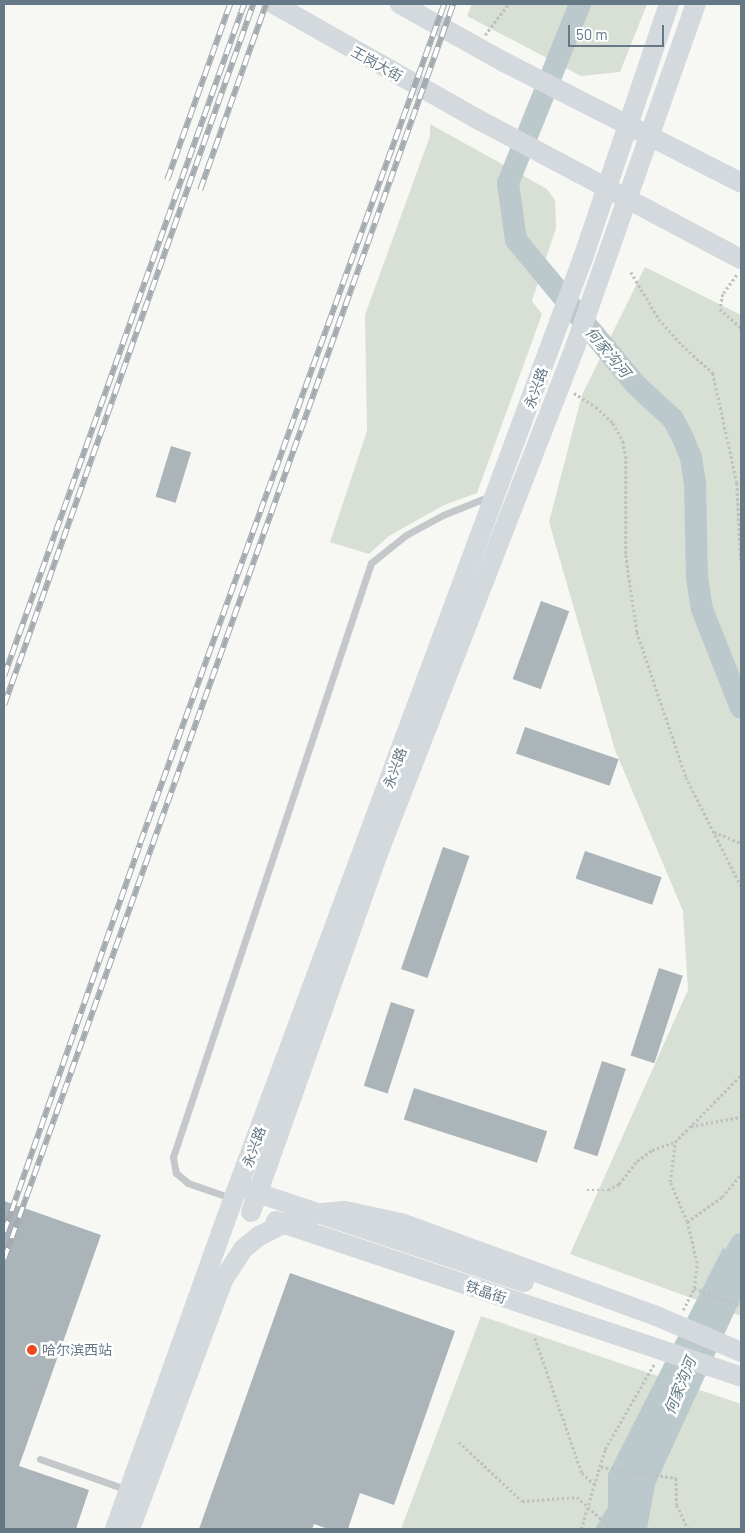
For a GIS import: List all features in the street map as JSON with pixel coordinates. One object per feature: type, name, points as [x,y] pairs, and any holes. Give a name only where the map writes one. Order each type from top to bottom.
[{"type":"main road","name":"王岗大街","points":[[274,4],[481,121],[605,188]]},
{"type":"main road","points":[[400,4],[502,61],[741,183]]},
{"type":"main road","name":"永兴路","points":[[242,1199],[583,258],[605,188],[669,4]]},
{"type":"main road","name":"永兴路","points":[[115,1529],[128,1490],[575,346],[696,4]]},
{"type":"main road","points":[[605,188],[628,198],[741,258]]},
{"type":"main road","name":"铁晶街","points":[[242,1199],[741,1352]]},
{"type":"main road","name":"铁晶街","points":[[242,1199],[651,1351],[738,1376]]},
{"type":"main road","points":[[130,1529],[223,1280],[243,1249],[258,1236],[301,1215],[345,1211],[401,1223],[654,1315],[741,1352]]},
{"type":"lane","points":[[242,1199],[188,1184],[176,1173],[173,1157],[370,563],[406,535],[443,515],[498,493]]},
{"type":"lane","points":[[40,1459],[128,1490]]},
{"type":"path","points":[[475,46],[508,4]]},
{"type":"path","points":[[741,270],[723,294],[720,309],[741,328]]},
{"type":"path","points":[[631,272],[659,319],[682,345],[713,373],[737,483],[741,561]]},
{"type":"path","points":[[570,390],[596,406],[613,423],[623,441],[626,456],[626,547],[637,632],[686,777],[741,886]]},
{"type":"path","points":[[713,831],[741,843]]},
{"type":"path","points":[[587,1190],[608,1190],[618,1184],[638,1161],[652,1150],[675,1142],[741,1076]]},
{"type":"path","points":[[689,1126],[741,1117]]},
{"type":"path","points":[[675,1142],[670,1182],[688,1222],[697,1263],[694,1288],[681,1314]]},
{"type":"path","points":[[688,1222],[722,1198],[741,1174]]},
{"type":"path","points":[[694,1288],[741,1305]]},
{"type":"path","points":[[534,1338],[582,1474],[596,1484]]},
{"type":"path","points":[[581,1529],[605,1449],[651,1351]]},
{"type":"path","points":[[459,1442],[522,1501],[577,1497],[612,1529]]},
{"type":"path","points":[[601,1467],[676,1478],[677,1505],[688,1529]]},
{"type":"shaded area","points":[[472,4],[647,4],[620,72],[581,76],[467,16]]},
{"type":"shaded area","points":[[430,124],[547,189],[555,200],[556,228],[532,301],[542,314],[477,493],[444,505],[389,536],[369,554],[330,542],[367,431],[365,315],[430,136]]},
{"type":"shaded area","points":[[645,267],[741,315],[741,1316],[570,1254],[688,990],[683,911],[615,750],[549,522],[582,395]]},
{"type":"shaded area","points":[[481,1316],[741,1404],[741,1529],[401,1529]]},
{"type":"water","points":[[723,1248],[741,1257],[741,1298],[655,1485],[647,1529],[595,1529],[608,1507],[608,1474]]},
{"type":"building","points":[[171,446],[191,452],[176,503],[156,497]]},
{"type":"building","points":[[541,601],[569,611],[541,689],[513,679]]},
{"type":"building","points":[[525,727],[619,759],[609,786],[516,753]]},
{"type":"building","points":[[443,847],[469,856],[427,978],[401,969]]},
{"type":"building","points":[[585,851],[662,877],[652,905],[576,878]]},
{"type":"building","points":[[659,968],[683,976],[654,1063],[631,1055]]},
{"type":"building","points":[[391,1002],[415,1010],[388,1093],[364,1086]]},
{"type":"building","points":[[602,1061],[626,1069],[597,1156],[574,1148]]},
{"type":"building","points":[[414,1088],[547,1131],[537,1163],[404,1119]]},
{"type":"building","name":"哈尔滨西站","points":[[4,1201],[101,1235],[19,1466],[89,1490],[76,1529],[4,1529]]},
{"type":"building","points":[[290,1273],[455,1331],[394,1505],[360,1493],[348,1529],[328,1529],[314,1524],[312,1529],[199,1529]]},
{"type":"waterway","name":"何家沟河","points":[[580,4],[508,183],[516,240],[636,385],[673,419],[683,438],[691,458],[695,483],[697,578],[702,609],[741,708]]},
{"type":"waterway","name":"何家沟河","points":[[721,1280],[741,1244]]},
{"type":"railway","points":[[167,180],[230,4]]},
{"type":"railway","points":[[4,676],[244,4]]},
{"type":"railway","points":[[4,705],[253,4]]},
{"type":"railway","points":[[200,190],[266,4]]},
{"type":"railway","points":[[4,1232],[140,843],[444,4]]},
{"type":"railway","points":[[4,1259],[453,4]]},
{"type":"place","name":"哈尔滨西站","points":[[32,1350]]}]
